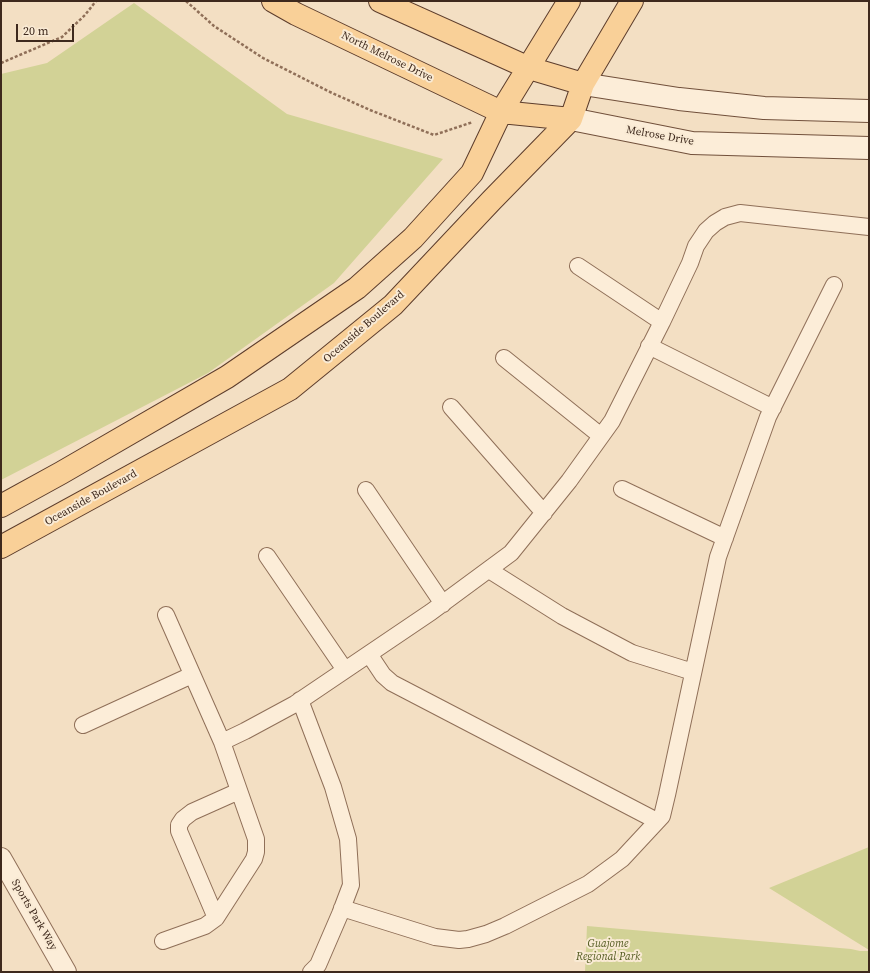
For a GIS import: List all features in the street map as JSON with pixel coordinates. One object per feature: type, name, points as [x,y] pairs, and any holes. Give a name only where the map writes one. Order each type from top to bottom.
[{"type":"main road","name":"North Melrose Drive","points":[[273,1],[296,14],[501,112]]},
{"type":"main road","points":[[380,1],[529,68],[583,84],[679,99],[764,108],[869,111]]},
{"type":"main road","points":[[1,506],[227,377],[357,288],[412,238],[472,172],[501,112],[569,1]]},
{"type":"main road","name":"Oceanside Boulevard","points":[[1,547],[290,389],[393,305],[571,119],[583,84],[632,1]]},
{"type":"main road","name":"Melrose Drive","points":[[501,112],[571,119],[692,143],[869,148]]},
{"type":"street","points":[[222,742],[245,731],[300,700],[443,604],[511,553],[569,481],[612,421],[662,322],[690,263],[696,246],[706,231],[715,222],[725,217],[740,213],[869,227]]},
{"type":"street","points":[[578,266],[662,322]]},
{"type":"street","points":[[342,908],[435,937],[458,940],[486,934],[588,884],[622,859],[662,816],[668,795],[718,557],[768,417],[834,285]]},
{"type":"street","points":[[649,346],[773,408]]},
{"type":"street","points":[[504,358],[601,436]]},
{"type":"street","points":[[451,407],[544,513]]},
{"type":"street","points":[[622,489],[725,538]]},
{"type":"street","points":[[366,490],[443,604]]},
{"type":"street","points":[[267,556],[345,670]]},
{"type":"street","points":[[488,570],[562,616],[632,652],[694,672]]},
{"type":"street","points":[[163,941],[205,926],[216,918],[254,859],[256,852],[256,839],[222,742],[166,615]]},
{"type":"street","points":[[369,654],[383,675],[392,683],[657,821]]},
{"type":"street","points":[[83,725],[192,675]]},
{"type":"street","points":[[300,700],[333,787],[348,839],[351,885],[318,965],[311,972]]},
{"type":"street","points":[[216,918],[179,831],[179,825],[183,819],[192,812],[239,791]]},
{"type":"street","name":"Sports Park Way","points":[[1,858],[66,972]]},
{"type":"path","points":[[1,63],[62,37],[85,15],[96,1]]},
{"type":"path","points":[[186,1],[214,26],[263,58],[330,92],[370,110],[434,135],[501,112]]},
{"type":"green space","points":[[134,3],[287,114],[443,159],[334,283],[208,373],[1,480],[1,74],[47,63]]},
{"type":"green space","points":[[869,847],[869,950],[769,888]]},
{"type":"green space","name":"Guajome Regional Park","points":[[587,926],[869,951],[869,972],[585,972]]}]
